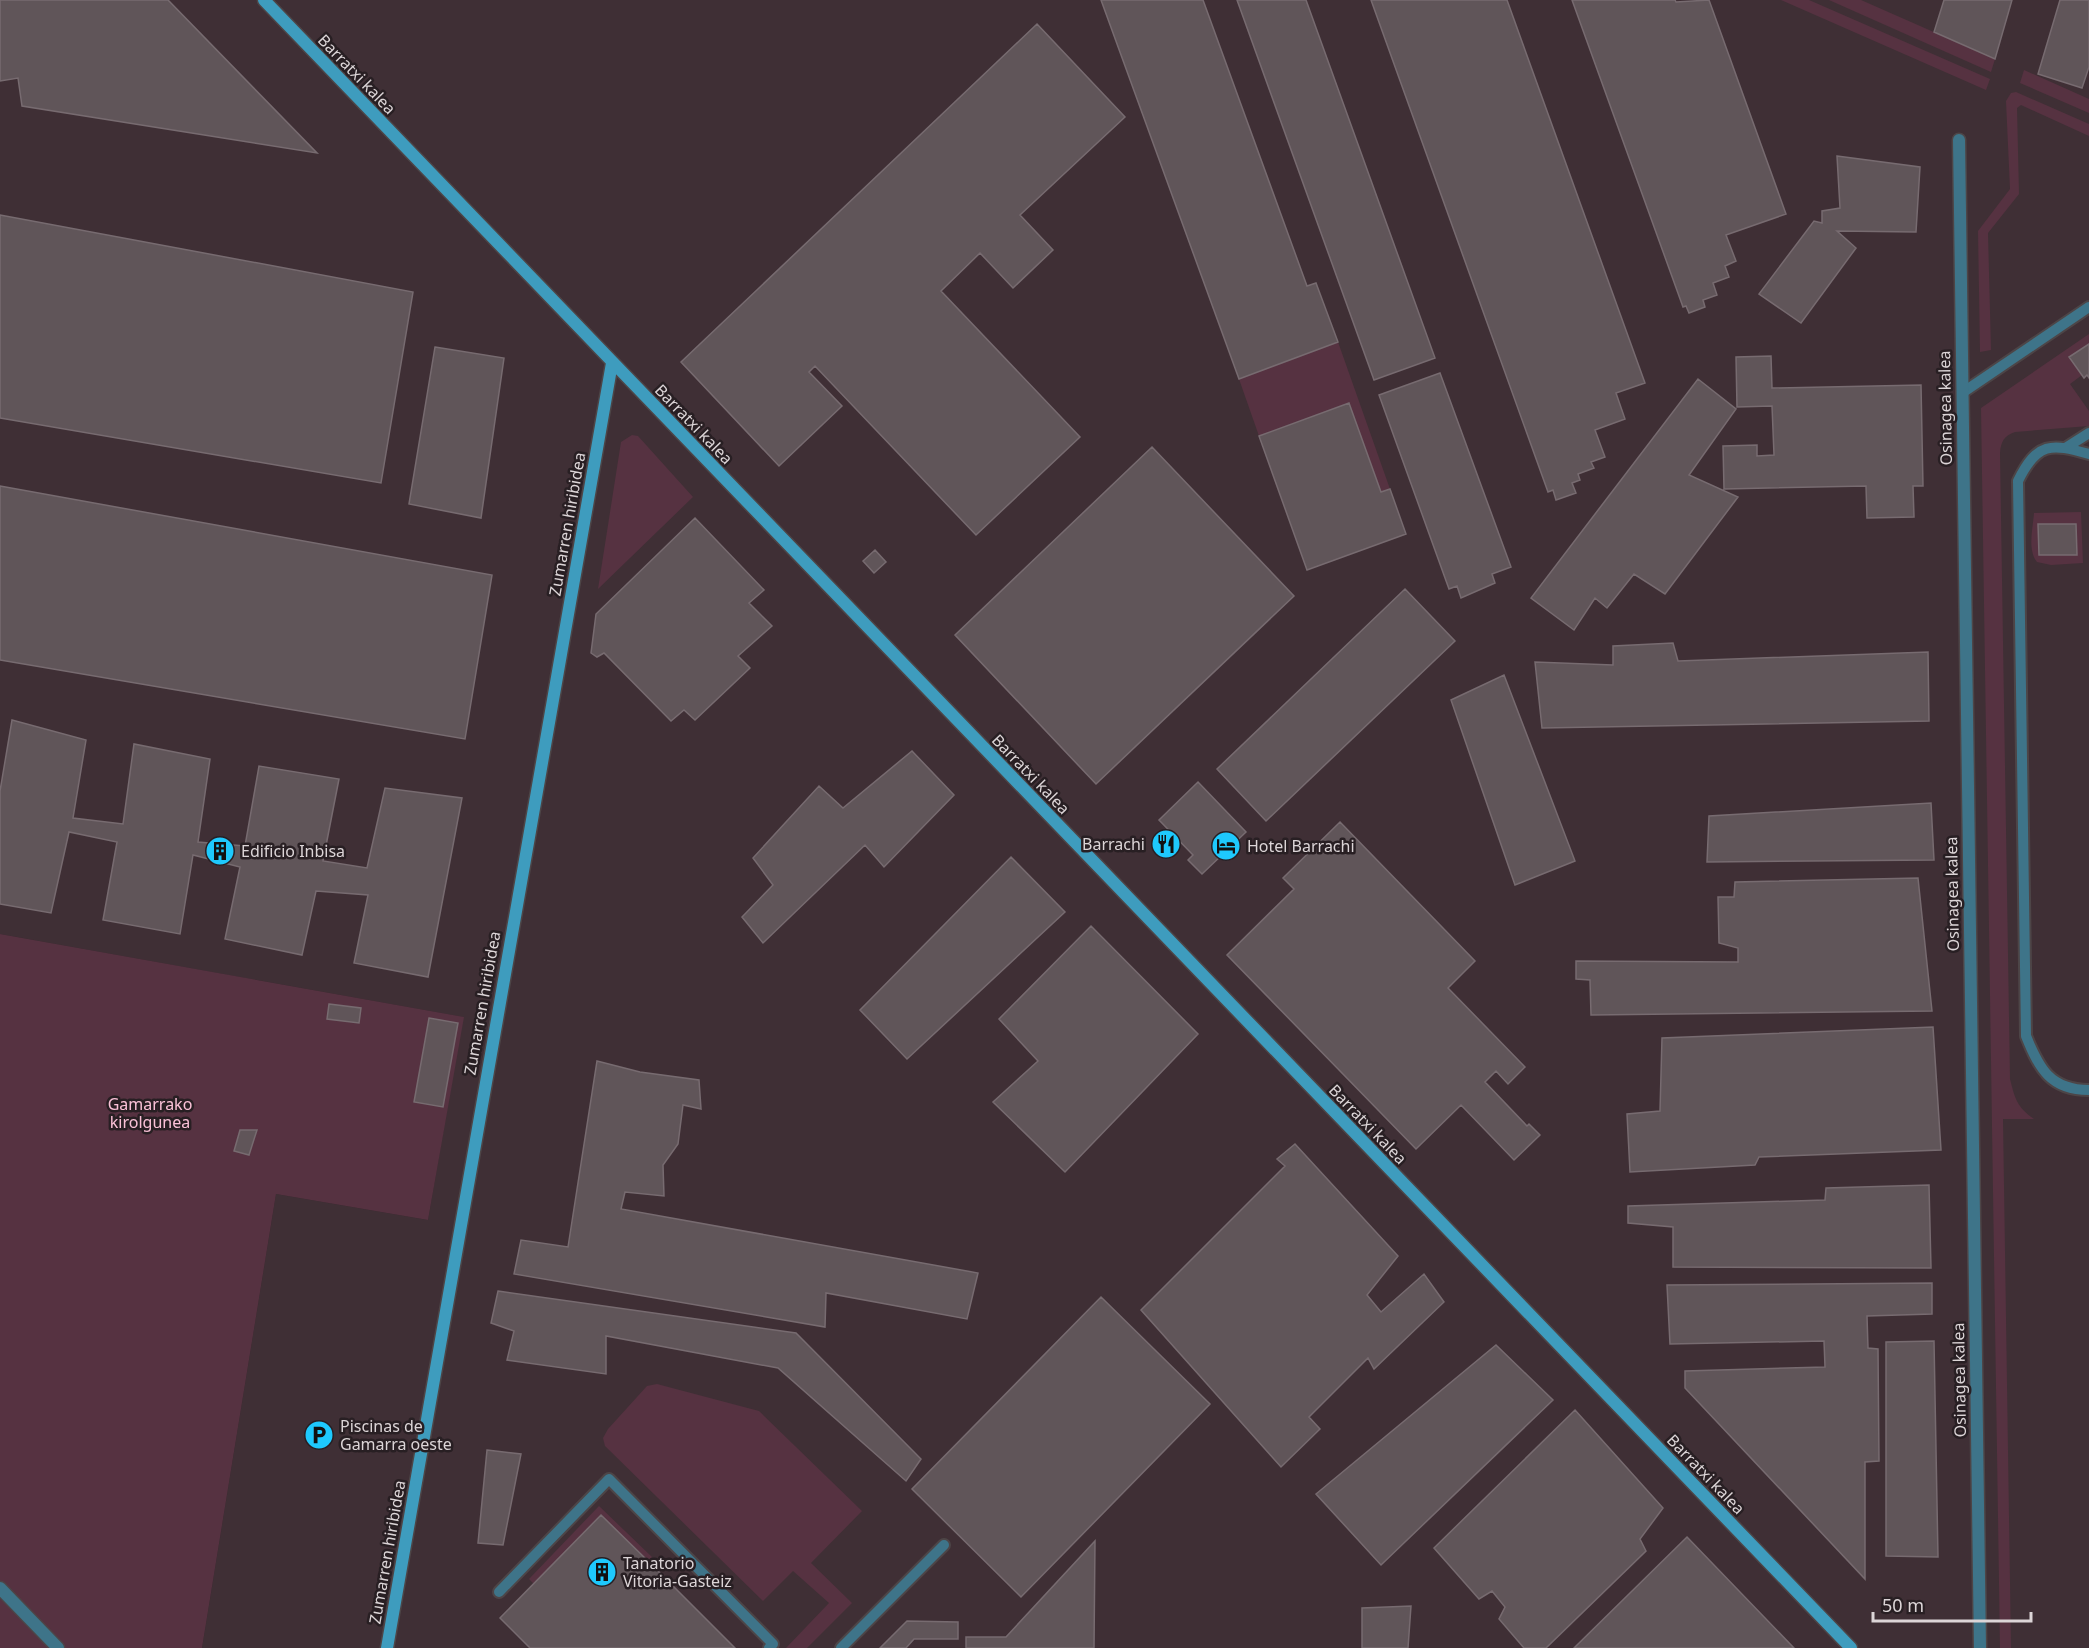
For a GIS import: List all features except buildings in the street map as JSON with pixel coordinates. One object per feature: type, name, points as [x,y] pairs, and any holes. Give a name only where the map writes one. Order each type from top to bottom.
[{"type":"street","name":"Barratxi kalea","points":[[264,0],[1851,1648]]},
{"type":"street","name":"Osinagea kalea","points":[[1959,140],[1980,1648]]},
{"type":"street","name":"Zumarren hiribidea","points":[[387,1648],[612,363]]},
{"type":"street","points":[[0,1588],[58,1648]]},
{"type":"lane","points":[[1962,393],[2089,307]]},
{"type":"lane","points":[[2067,447],[2089,433]]},
{"type":"lane","points":[[2089,454],[2067,447],[2041,450],[2028,460],[2018,480],[2026,1036],[2038,1066],[2057,1083],[2078,1090],[2089,1090]]},
{"type":"lane","points":[[499,1592],[609,1479],[773,1644],[769,1648]]},
{"type":"lane","points":[[841,1648],[944,1545]]},
{"type":"shaded area","points":[[0,0],[2089,0],[2089,1648],[202,1648],[276,1194],[428,1220],[463,1017],[0,934]]},
{"type":"green space","points":[[1781,0],[1809,0],[1990,79],[1986,90]]},
{"type":"green space","points":[[1829,0],[1861,0],[1995,59],[1991,72]]},
{"type":"green space","points":[[2024,70],[2089,99],[2089,113],[2020,83]]},
{"type":"green space","points":[[2016,92],[2089,124],[2089,136],[2021,105],[2017,108],[2019,194],[1988,233],[1991,350],[1980,352],[1978,231],[2010,189],[2006,101],[2011,93]]},
{"type":"green space","points":[[2089,334],[2089,344],[2070,357],[2082,375],[2070,384],[2089,411],[2089,426],[2015,432],[2004,440],[2000,453],[2010,1079],[2018,1102],[2034,1119],[2003,1119],[2011,1648],[2000,1648],[1981,408]]},
{"type":"green space","points":[[1338,342],[1390,489],[1381,492],[1349,404],[1259,436],[1239,379]]},
{"type":"green space","points":[[632,435],[638,436],[693,497],[598,589],[621,442]]},
{"type":"green space","points":[[2081,512],[2083,563],[2051,565],[2037,562],[2031,545],[2034,513]]},
{"type":"green space","name":"Gamarrako kirolgunea","points":[[0,934],[464,1017],[428,1220],[276,1194],[202,1648],[0,1648]]},
{"type":"green space","points":[[657,1384],[759,1411],[862,1511],[811,1563],[852,1603],[807,1648],[786,1648],[829,1603],[793,1571],[763,1601],[605,1446],[603,1438],[608,1429],[647,1386]]},
{"type":"green space","points":[[599,1506],[652,1557],[648,1561],[601,1515],[534,1584],[529,1579]]},
{"type":"place","name":"Barrachi","points":[[1166,844]]},
{"type":"place","name":"Hotel Barrachi","points":[[1226,846]]},
{"type":"place","name":"Edificio Inbisa","points":[[220,851]]},
{"type":"place","name":"Piscinas de Gamarra oeste","points":[[319,1435]]},
{"type":"place","name":"Tanatorio Vitoria-Gasteiz","points":[[602,1572]]}]
